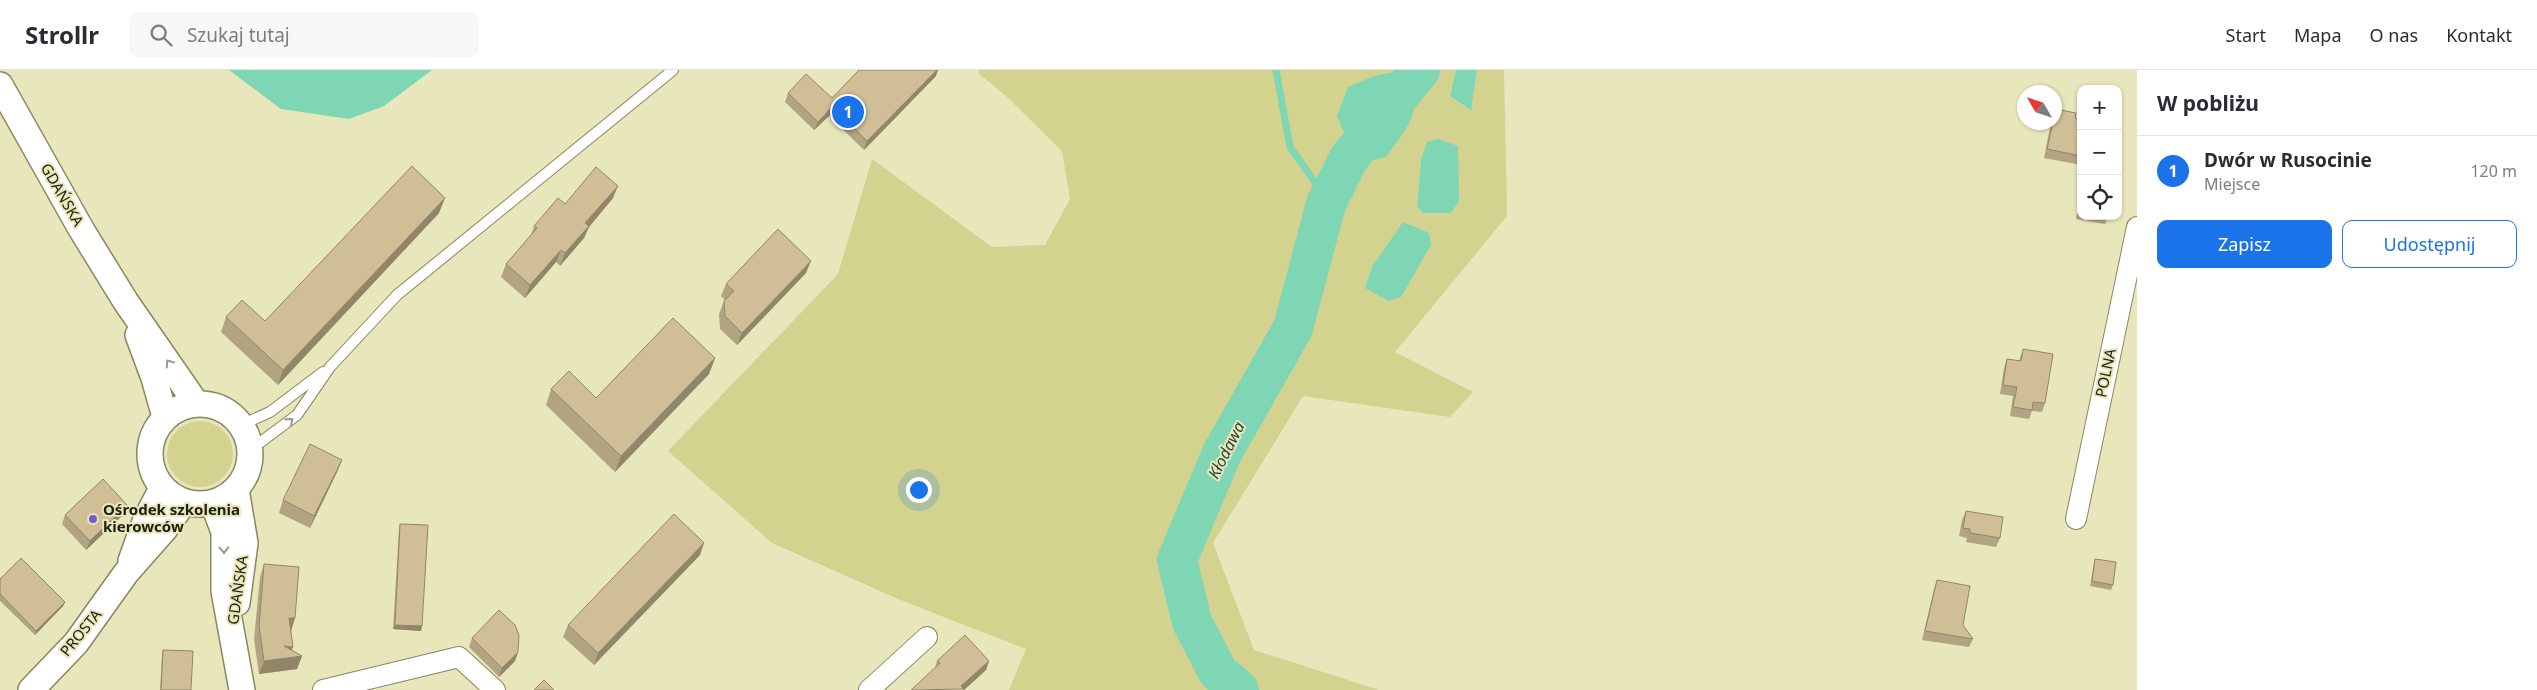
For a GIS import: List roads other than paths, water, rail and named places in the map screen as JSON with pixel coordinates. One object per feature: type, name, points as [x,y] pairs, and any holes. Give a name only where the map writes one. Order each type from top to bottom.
[{"type":"street","name":"GDAŃSKA","points":[[0,85],[81,229],[126,302],[196,403]]},
{"type":"street","name":"POLNA","points":[[2076,519],[2137,227]]},
{"type":"street","name":"GDAŃSKA","points":[[126,302],[154,378],[165,417]]},
{"type":"street","points":[[196,403],[222,408],[241,425],[250,450],[247,471],[236,489],[214,503],[184,502],[162,488],[152,471],[149,452],[154,432],[165,417],[180,407],[196,403]]},
{"type":"street","name":"PROSTA","points":[[126,573],[146,518],[162,488]]},
{"type":"street","name":"GDAŃSKA","points":[[232,633],[245,543],[236,489]]},
{"type":"street","name":"PROSTA","points":[[31,690],[76,643],[126,573],[164,530],[184,502]]},
{"type":"street","name":"GDAŃSKA","points":[[214,503],[224,532],[224,591],[242,690]]},
{"type":"street","points":[[869,690],[927,637]]},
{"type":"street","points":[[323,690],[459,657],[495,690]]},
{"type":"lane","points":[[250,450],[297,415],[330,367],[397,295],[674,70]]},
{"type":"lane","points":[[241,425],[270,412],[330,367]]},
{"type":"waterway","name":"Kłodawa","points":[[1276,70],[1290,147],[1324,195],[1326,204]]},
{"type":"waterway","name":"Kłodawa","points":[[1239,690],[1218,672],[1192,622],[1177,560],[1222,453],[1293,328],[1326,204],[1349,158],[1420,70]]},
{"type":"place","name":"Dwór w Rusocinie","points":[[848,112]]},
{"type":"place","name":"Ośrodek szkolenia kierowców","points":[[93,519]]}]
